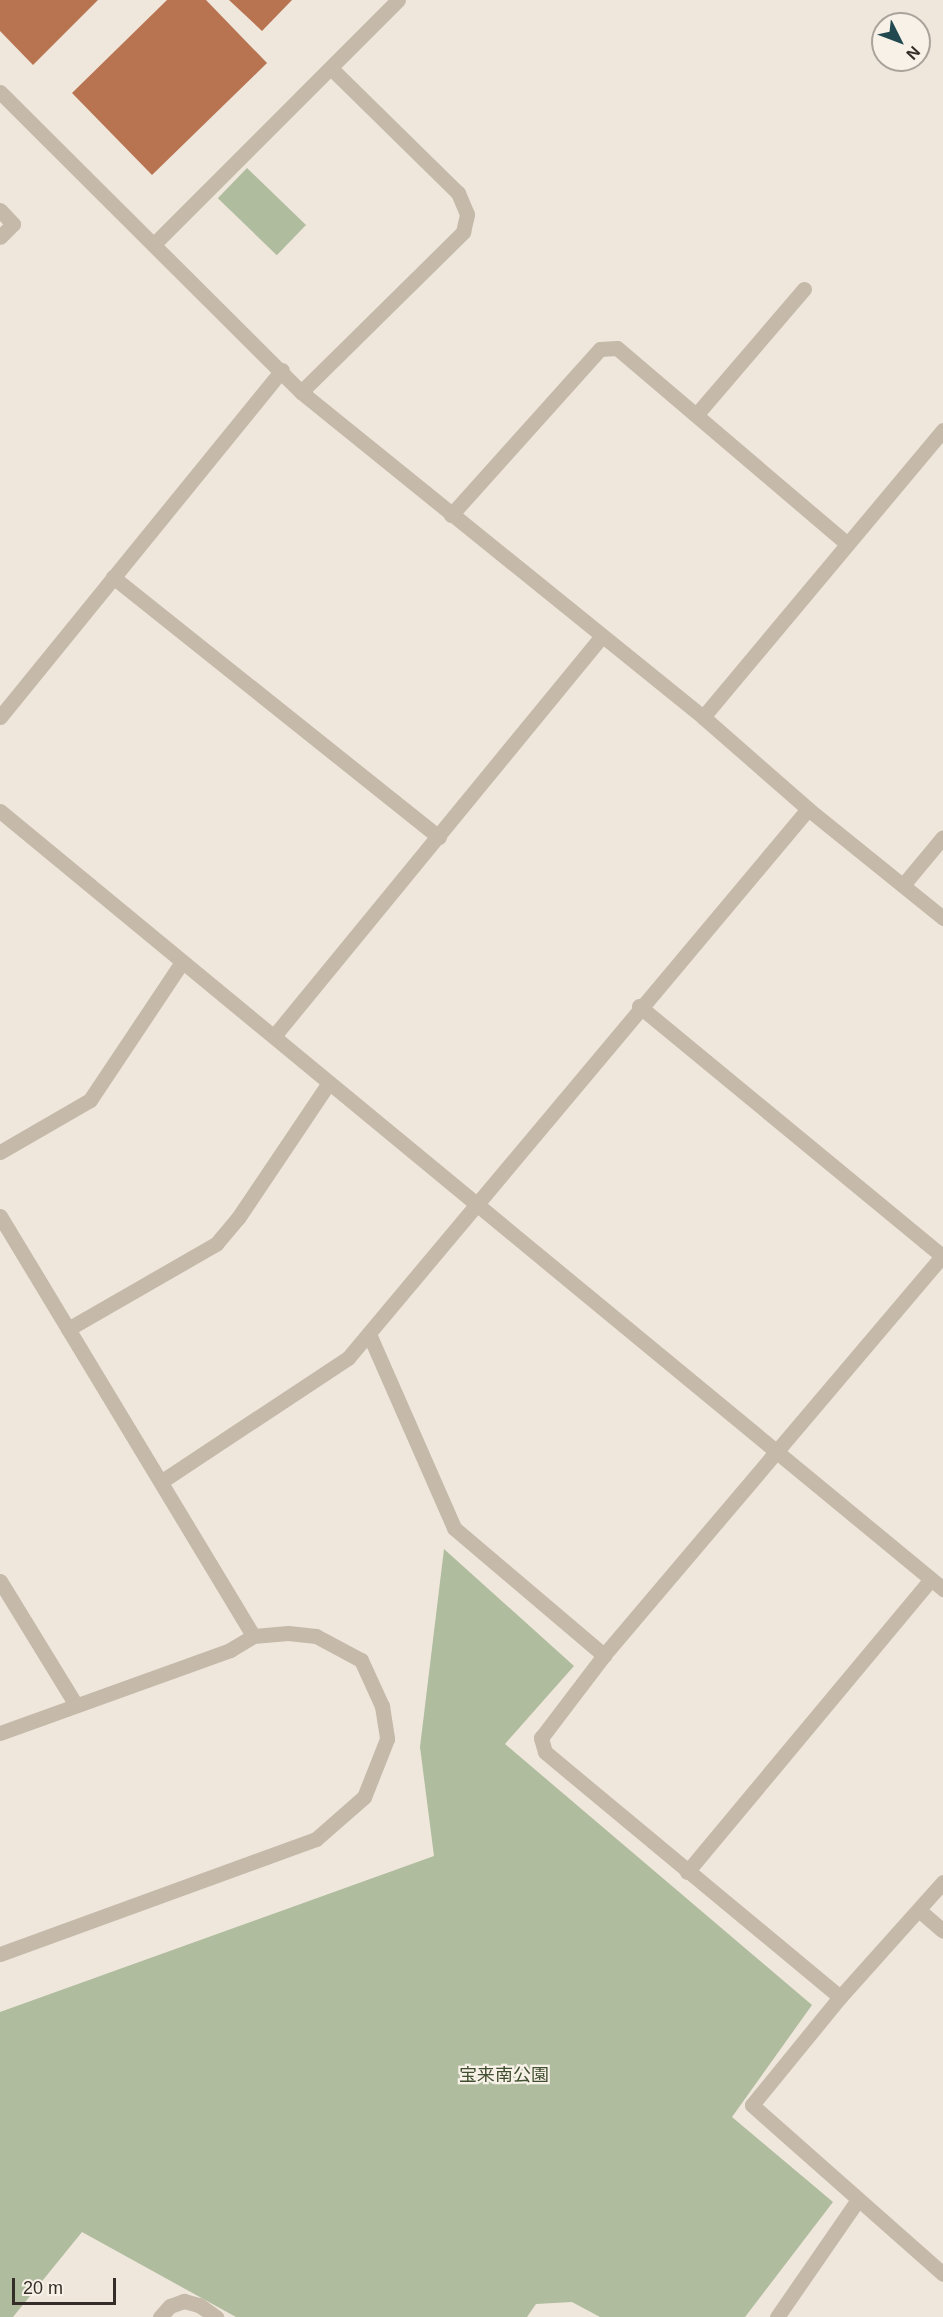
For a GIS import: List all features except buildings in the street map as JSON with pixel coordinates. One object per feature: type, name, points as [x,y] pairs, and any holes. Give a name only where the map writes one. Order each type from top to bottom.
[{"type":"street","points":[[154,244],[398,0]]},
{"type":"street","points":[[301,392],[463,232],[467,214],[458,193],[331,68]]},
{"type":"street","points":[[0,92],[282,370],[301,392],[601,637],[703,717],[808,809],[943,918]]},
{"type":"street","points":[[0,210],[13,224],[0,237]]},
{"type":"street","points":[[696,415],[804,289]]},
{"type":"street","points":[[451,515],[600,349],[617,348],[846,543]]},
{"type":"street","points":[[0,717],[282,370]]},
{"type":"street","points":[[703,717],[846,543],[943,430]]},
{"type":"street","points":[[113,578],[439,837]]},
{"type":"street","points":[[274,1036],[601,637]]},
{"type":"street","points":[[162,1481],[348,1358],[639,1006],[808,809]]},
{"type":"street","points":[[0,811],[274,1036],[328,1084],[474,1205],[943,1589]]},
{"type":"street","points":[[903,885],[943,837]]},
{"type":"street","points":[[0,1152],[90,1100],[182,962]]},
{"type":"street","points":[[639,1006],[943,1255],[778,1453],[604,1655],[541,1738],[545,1752],[840,1997]]},
{"type":"street","points":[[68,1329],[216,1244],[238,1218],[328,1084]]},
{"type":"street","points":[[0,1216],[253,1635]]},
{"type":"street","points":[[369,1334],[454,1528],[604,1655]]},
{"type":"street","points":[[687,1872],[931,1579]]},
{"type":"street","points":[[0,1581],[76,1705]]},
{"type":"street","points":[[0,1733],[230,1650],[253,1635],[315,1636],[361,1660],[382,1706],[387,1738],[364,1797],[316,1839],[0,1954]]},
{"type":"street","points":[[943,1882],[920,1911],[840,1997],[752,2105],[857,2201],[943,2274]]},
{"type":"street","points":[[920,1911],[943,1931]]},
{"type":"street","points":[[777,2317],[857,2201]]},
{"type":"street","points":[[160,2317],[170,2306],[184,2301],[199,2305],[216,2317]]},
{"type":"green space","points":[[247,168],[306,225],[277,255],[218,198]]},
{"type":"green space","name":"宝来南公園","points":[[444,1549],[574,1666],[505,1744],[812,2005],[732,2117],[833,2202],[745,2317],[600,2317],[572,2302],[536,2304],[527,2317],[236,2317],[82,2232],[13,2317],[0,2317],[0,2012],[434,1856],[420,1747]]}]
